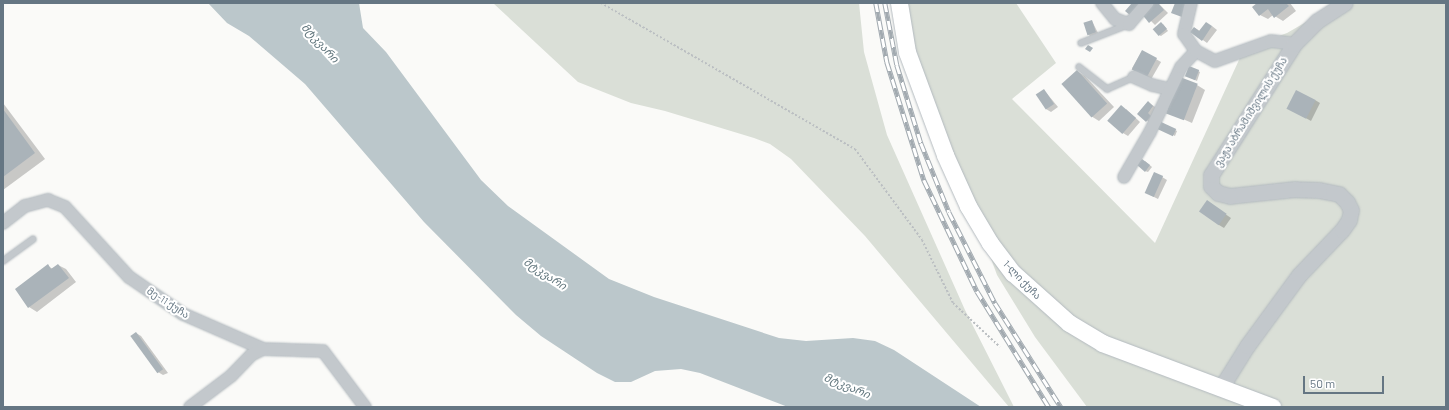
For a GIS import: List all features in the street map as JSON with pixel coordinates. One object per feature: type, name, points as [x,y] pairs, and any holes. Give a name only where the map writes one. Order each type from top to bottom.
[{"type":"main road","name":"1-ლი ქუჩა","points":[[899,3],[907,52],[945,155],[972,212],[990,243],[1013,273],[1069,322],[1102,343],[1222,386],[1272,407]]},
{"type":"street","points":[[1102,3],[1115,19],[1129,24],[1147,3]]},
{"type":"street","points":[[1191,3],[1184,34],[1196,51],[1215,61],[1271,41],[1294,44]]},
{"type":"street","name":"ვაჟა აბრამიშვილის ქუჩა","points":[[1222,386],[1246,346],[1299,275],[1349,220],[1351,210],[1348,202],[1339,194],[1295,189],[1230,196],[1218,192],[1211,186],[1211,175],[1294,44],[1317,21],[1345,3]]},
{"type":"street","points":[[1124,177],[1150,132],[1169,89],[1181,67],[1196,51]]},
{"type":"street","points":[[1134,77],[1152,86],[1169,89]]},
{"type":"street","name":"მე-11 ქუჩა","points":[[3,223],[25,206],[48,200],[65,206],[129,277],[183,314],[263,349],[323,351],[365,407]]},
{"type":"street","points":[[190,407],[231,376],[251,356],[263,349]]},
{"type":"lane","points":[[1081,43],[1129,24]]},
{"type":"lane","points":[[1079,67],[1108,89],[1134,77]]},
{"type":"lane","points":[[3,261],[33,239]]},
{"type":"path","points":[[601,3],[855,149],[922,240],[953,303],[1000,347]]},
{"type":"shaded area","points":[[493,3],[859,3],[864,52],[887,135],[965,310],[1014,407],[1009,407],[865,236],[791,159],[770,144],[754,138],[665,111],[631,103],[578,82]]},
{"type":"shaded area","points":[[897,3],[1016,3],[1056,63],[1012,99],[1155,243],[1244,49],[1287,33],[1339,3],[1446,3],[1446,407],[1087,407],[1035,337],[997,275]]},
{"type":"water","name":"მტკვარი","points":[[208,3],[359,3],[363,28],[386,52],[481,180],[508,206],[609,279],[654,297],[779,338],[806,341],[853,338],[875,341],[894,350],[981,407],[788,407],[700,373],[681,369],[655,371],[631,382],[615,382],[597,373],[541,336],[516,315],[424,222],[305,84],[249,36],[227,23]]},
{"type":"building","points":[[1132,3],[1143,3],[1131,16],[1125,11]]},
{"type":"building","points":[[1152,3],[1158,3],[1164,10],[1149,23],[1141,13]]},
{"type":"building","points":[[1175,3],[1186,3],[1182,17],[1171,13]]},
{"type":"building","points":[[1257,3],[1286,3],[1289,6],[1274,18],[1268,9],[1259,16],[1252,7]]},
{"type":"building","points":[[1092,20],[1096,32],[1087,35],[1083,23]]},
{"type":"building","points":[[1161,22],[1167,29],[1159,36],[1153,29]]},
{"type":"building","points":[[1206,22],[1212,26],[1202,41],[1190,32],[1194,27],[1199,31]]},
{"type":"building","points":[[1088,45],[1093,48],[1090,52],[1085,49]]},
{"type":"building","points":[[1142,50],[1157,58],[1147,77],[1132,69]]},
{"type":"building","points":[[1189,66],[1199,70],[1195,80],[1185,76]]},
{"type":"building","points":[[1077,70],[1107,103],[1092,117],[1061,84]]},
{"type":"building","points":[[1180,77],[1198,84],[1184,120],[1166,113]]},
{"type":"building","points":[[1044,89],[1054,104],[1046,110],[1036,95]]},
{"type":"building","points":[[1296,90],[1316,100],[1306,119],[1286,109]]},
{"type":"building","points":[[1148,101],[1153,106],[1148,113],[1151,116],[1146,122],[1137,114]]},
{"type":"building","points":[[1121,105],[1136,118],[1122,134],[1107,121]]},
{"type":"building","points":[[3,109],[35,153],[3,177]]},
{"type":"building","points":[[1159,121],[1176,129],[1173,136],[1156,128]]},
{"type":"building","points":[[1142,159],[1150,165],[1145,172],[1137,165]]},
{"type":"building","points":[[1154,172],[1163,176],[1154,197],[1145,193]]},
{"type":"building","points":[[1207,200],[1227,214],[1219,225],[1199,211]]},
{"type":"building","points":[[48,264],[51,269],[58,264],[69,278],[28,308],[15,289]]},
{"type":"building","points":[[136,332],[163,369],[157,373],[130,336]]},
{"type":"railway","points":[[876,3],[887,62],[924,180],[977,291],[1049,407]]},
{"type":"railway","points":[[885,3],[897,65],[921,143],[949,212],[995,303],[1061,407]]}]
